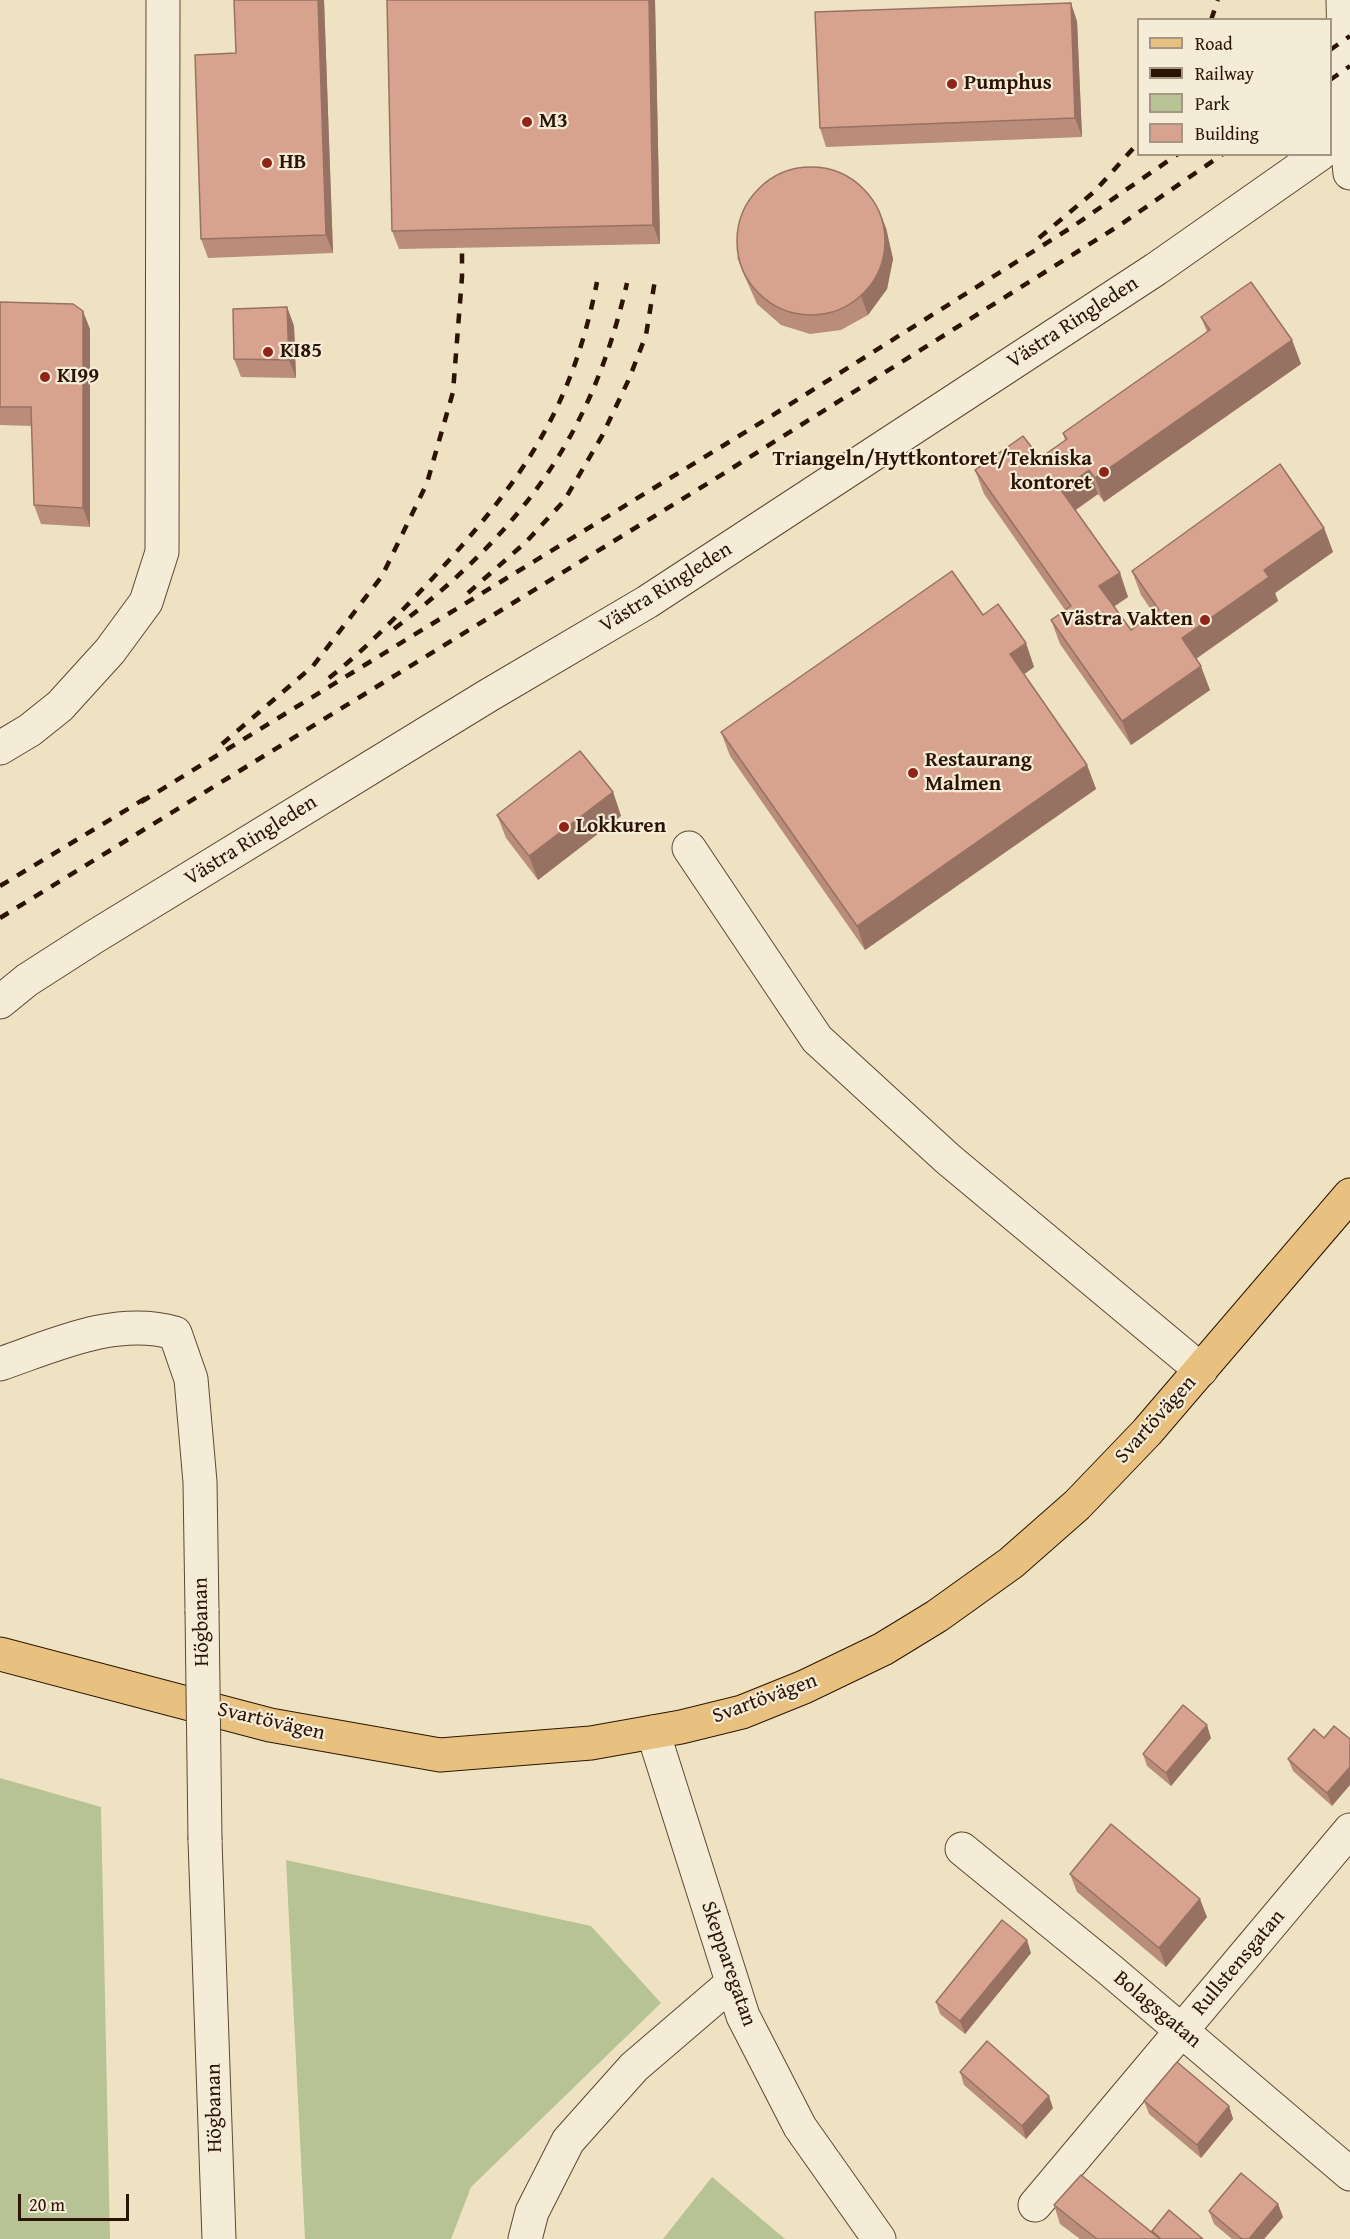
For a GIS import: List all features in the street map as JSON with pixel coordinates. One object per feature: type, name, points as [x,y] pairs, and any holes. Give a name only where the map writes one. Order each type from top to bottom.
[{"type":"main road","name":"Svartövägen","points":[[0,1654],[270,1725],[440,1755],[591,1743],[742,1712],[804,1687],[883,1649],[937,1616],[1011,1563],[1077,1505],[1147,1432],[1350,1195]]},
{"type":"street","points":[[0,748],[30,730],[60,706],[110,651],[146,602],[162,552],[163,0]]},
{"type":"street","points":[[1343,0],[1342,139],[1350,173]]},
{"type":"street","name":"Västra Ringleden","points":[[0,1002],[27,980],[94,937],[478,701],[647,602],[1146,276],[1317,156]]},
{"type":"street","points":[[689,848],[817,1039],[948,1159],[1201,1370]]},
{"type":"street","name":"Högbanan","points":[[0,1364],[93,1333],[140,1328],[175,1334],[191,1379],[200,1482],[206,1840],[219,2239]]},
{"type":"street","name":"Skepparegatan","points":[[653,1732],[743,2016],[800,2127],[879,2239]]},
{"type":"street","name":"Rullstensgatan","points":[[1035,2205],[1350,1830]]},
{"type":"street","name":"Bolagsgatan","points":[[962,1849],[1350,2174]]},
{"type":"street","points":[[529,2225],[568,2142],[634,2067],[732,1983]]},
{"type":"green space","points":[[0,1778],[101,1807],[110,2239],[0,2239]]},
{"type":"green space","points":[[286,1860],[591,1926],[661,2003],[471,2187],[451,2239],[305,2239]]},
{"type":"green space","points":[[712,2177],[785,2239],[663,2239]]},
{"type":"building","name":"HB","points":[[234,0],[318,0],[326,235],[201,239],[195,55],[236,53]]},
{"type":"building","name":"M3","points":[[387,0],[649,0],[653,225],[392,231]]},
{"type":"building","name":"Pumphus","points":[[1071,3],[1075,118],[820,128],[815,12]]},
{"type":"building","points":[[811,167],[839,173],[863,189],[879,213],[885,241],[879,269],[863,293],[839,309],[811,315],[783,309],[759,293],[743,269],[737,241],[743,213],[759,189],[783,173]]},
{"type":"building","points":[[1251,282],[1292,340],[1095,478],[1089,470],[1061,490],[1120,573],[1099,586],[1131,630],[1159,610],[1132,571],[1280,464],[1324,528],[1264,570],[1269,577],[1182,638],[1201,666],[1122,721],[1051,620],[1071,606],[975,470],[1023,436],[1040,458],[1067,439],[1063,433],[1210,330],[1201,317]]},
{"type":"building","points":[[0,302],[73,304],[83,311],[83,508],[34,505],[31,407],[0,407]]},
{"type":"building","points":[[287,307],[289,360],[234,359],[233,309]]},
{"type":"building","name":"Restaurang Malmen","points":[[952,571],[983,615],[998,604],[1026,643],[1010,654],[1087,765],[857,926],[721,732]]},
{"type":"building","points":[[580,751],[613,792],[529,856],[497,815]]},
{"type":"building","points":[[1183,1705],[1207,1725],[1166,1773],[1143,1754]]},
{"type":"building","points":[[1334,1726],[1350,1739],[1350,1767],[1327,1793],[1288,1759],[1314,1729],[1324,1738]]},
{"type":"building","points":[[1111,1824],[1200,1899],[1159,1948],[1070,1874]]},
{"type":"building","points":[[1002,1920],[1027,1940],[960,2021],[936,2002]]},
{"type":"building","points":[[987,2041],[1049,2096],[1022,2126],[960,2072]]},
{"type":"building","points":[[1177,2062],[1229,2106],[1197,2145],[1144,2101]]},
{"type":"building","points":[[1241,2173],[1278,2204],[1249,2239],[1242,2239],[1209,2211]]},
{"type":"building","points":[[1081,2175],[1160,2239],[1097,2239],[1054,2205]]},
{"type":"building","points":[[1169,2210],[1203,2239],[1161,2239],[1152,2231]]},
{"type":"railway","points":[[1212,18],[1218,0]]},
{"type":"railway","points":[[1332,49],[1350,36]]},
{"type":"railway","points":[[1332,79],[1350,66]]},
{"type":"railway","points":[[1039,238],[1095,191],[1137,144]]},
{"type":"railway","points":[[141,802],[765,420],[1072,227],[1175,156]]},
{"type":"railway","points":[[0,918],[710,482],[1120,225],[1220,156]]},
{"type":"railway","points":[[222,744],[313,666],[382,576],[427,483],[453,392],[462,277],[462,233]]},
{"type":"railway","points":[[468,593],[526,542],[564,501],[602,436],[629,379],[646,335],[655,280]]},
{"type":"railway","points":[[329,678],[369,643],[431,580],[463,545],[516,478],[538,444],[573,370],[597,282]]},
{"type":"railway","points":[[394,629],[439,593],[478,556],[514,518],[544,478],[571,435],[593,389],[612,339],[627,283]]},
{"type":"railway","points":[[0,886],[146,798]]},
{"type":"place","name":"Pumphus","points":[[952,84]]},
{"type":"place","name":"M3","points":[[527,122]]},
{"type":"place","name":"HB","points":[[267,163]]},
{"type":"place","name":"KI85","points":[[268,352]]},
{"type":"place","name":"KI99","points":[[45,377]]},
{"type":"place","name":"Triangeln/Hyttkontoret/Tekniska kontoret","points":[[1104,472]]},
{"type":"place","name":"Västra Vakten","points":[[1205,620]]},
{"type":"place","name":"Restaurang Malmen","points":[[913,773]]},
{"type":"place","name":"Lokkuren","points":[[564,827]]}]
